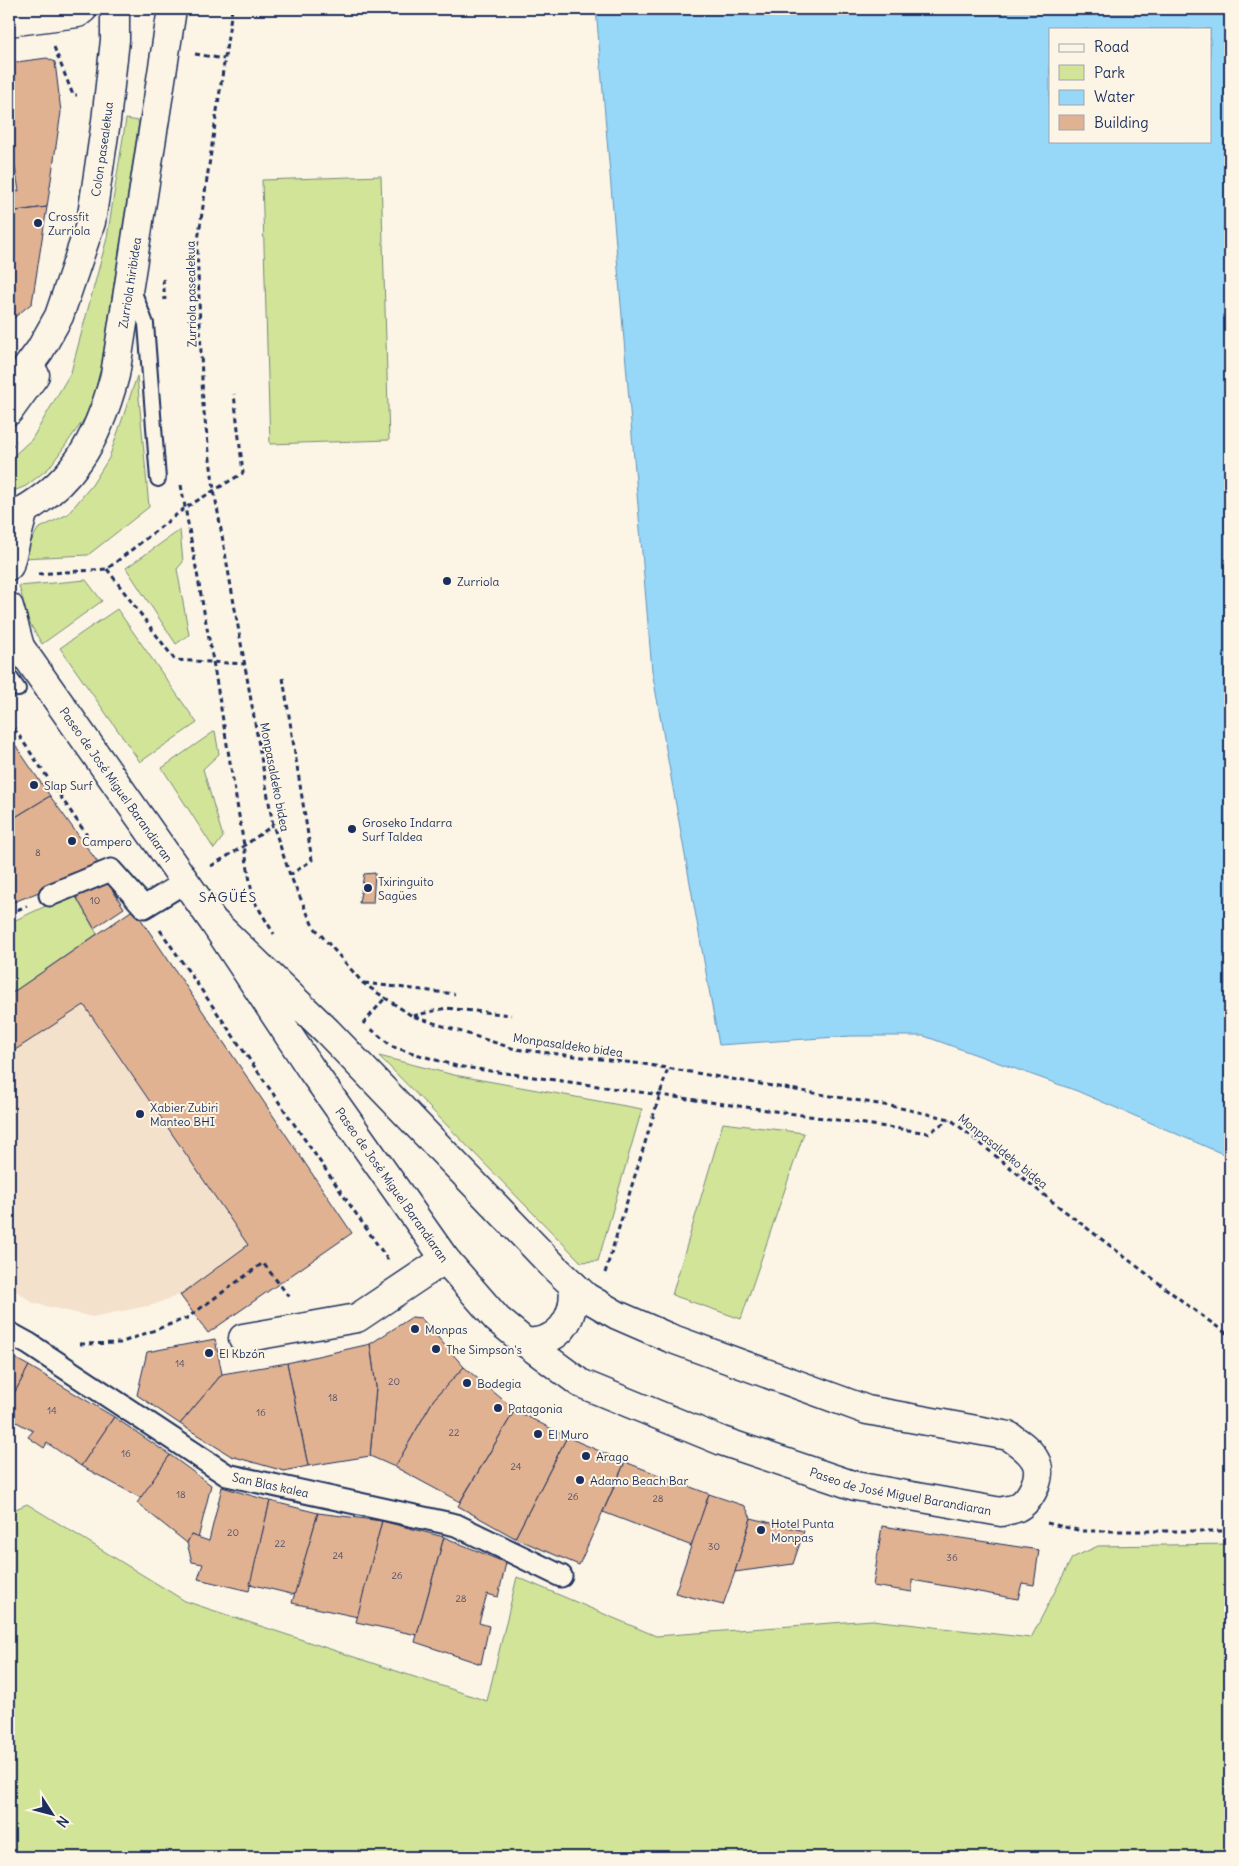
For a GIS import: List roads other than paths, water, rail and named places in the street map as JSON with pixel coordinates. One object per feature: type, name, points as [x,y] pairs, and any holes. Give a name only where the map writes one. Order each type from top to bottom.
[{"type":"street","points":[[9,22],[78,13],[83,9]]},
{"type":"street","name":"Colon pasealekua","points":[[9,411],[34,378],[59,316],[91,222],[115,40],[114,9]]},
{"type":"street","name":"Zurriola hiribidea","points":[[16,514],[54,488],[72,470],[87,449],[99,426],[115,375],[172,9]]},
{"type":"street","name":"Colon pasealekua","points":[[9,392],[40,350],[59,316]]},
{"type":"street","points":[[16,514],[19,570]]},
{"type":"street","name":"Paseo de José Miguel Barandiaran","points":[[9,607],[14,641],[213,921],[284,1007],[317,1077],[444,1259],[497,1319],[580,1383],[722,1442],[855,1486],[1001,1512],[1018,1507],[1030,1495],[1038,1478],[1036,1462],[1025,1447],[1010,1436],[867,1410],[670,1338],[617,1315],[586,1297],[327,1031],[284,1007]]},
{"type":"street","points":[[50,896],[111,870],[144,906],[185,882]]},
{"type":"street","points":[[244,1338],[357,1318],[444,1259]]},
{"type":"street","points":[[526,1343],[550,1338],[563,1327],[572,1311],[575,1296],[573,1285]]},
{"type":"street","name":"San Blas kalea","points":[[9,1333],[29,1344],[227,1475],[456,1525],[561,1576]]},
{"type":"lane","points":[[130,282],[146,324],[158,479]]},
{"type":"lane","points":[[9,676],[18,689]]},
{"type":"water","points":[[596,9],[1230,9],[1230,1157],[1077,1091],[924,1036],[851,1036],[719,1045],[652,671]]},
{"type":"place","name":"Crossfit Zurriola","points":[[38,223]]},
{"type":"place","name":"Zurriola","points":[[447,581]]},
{"type":"place","name":"Slap Surf","points":[[34,785]]},
{"type":"place","name":"Groseko Indarra Surf Taldea","points":[[352,829]]},
{"type":"place","name":"Campero","points":[[72,841]]},
{"type":"place","name":"Txiringuito Sagües","points":[[368,888]]},
{"type":"place","name":"Xabier Zubiri Manteo BHI","points":[[140,1114]]},
{"type":"place","name":"Monpas","points":[[415,1329]]},
{"type":"place","name":"The Simpson's","points":[[436,1349]]},
{"type":"place","name":"El Kbzón","points":[[209,1353]]},
{"type":"place","name":"Bodegia","points":[[467,1383]]},
{"type":"place","name":"Patagonia","points":[[498,1408]]},
{"type":"place","name":"El Muro","points":[[538,1434]]},
{"type":"place","name":"Arago","points":[[586,1456]]},
{"type":"place","name":"Adamo Beach Bar","points":[[580,1480]]},
{"type":"place","name":"Hotel Punta Monpas","points":[[761,1530]]},
{"type":"district","name":"SAGÜÉS","points":[[228,897]]}]
